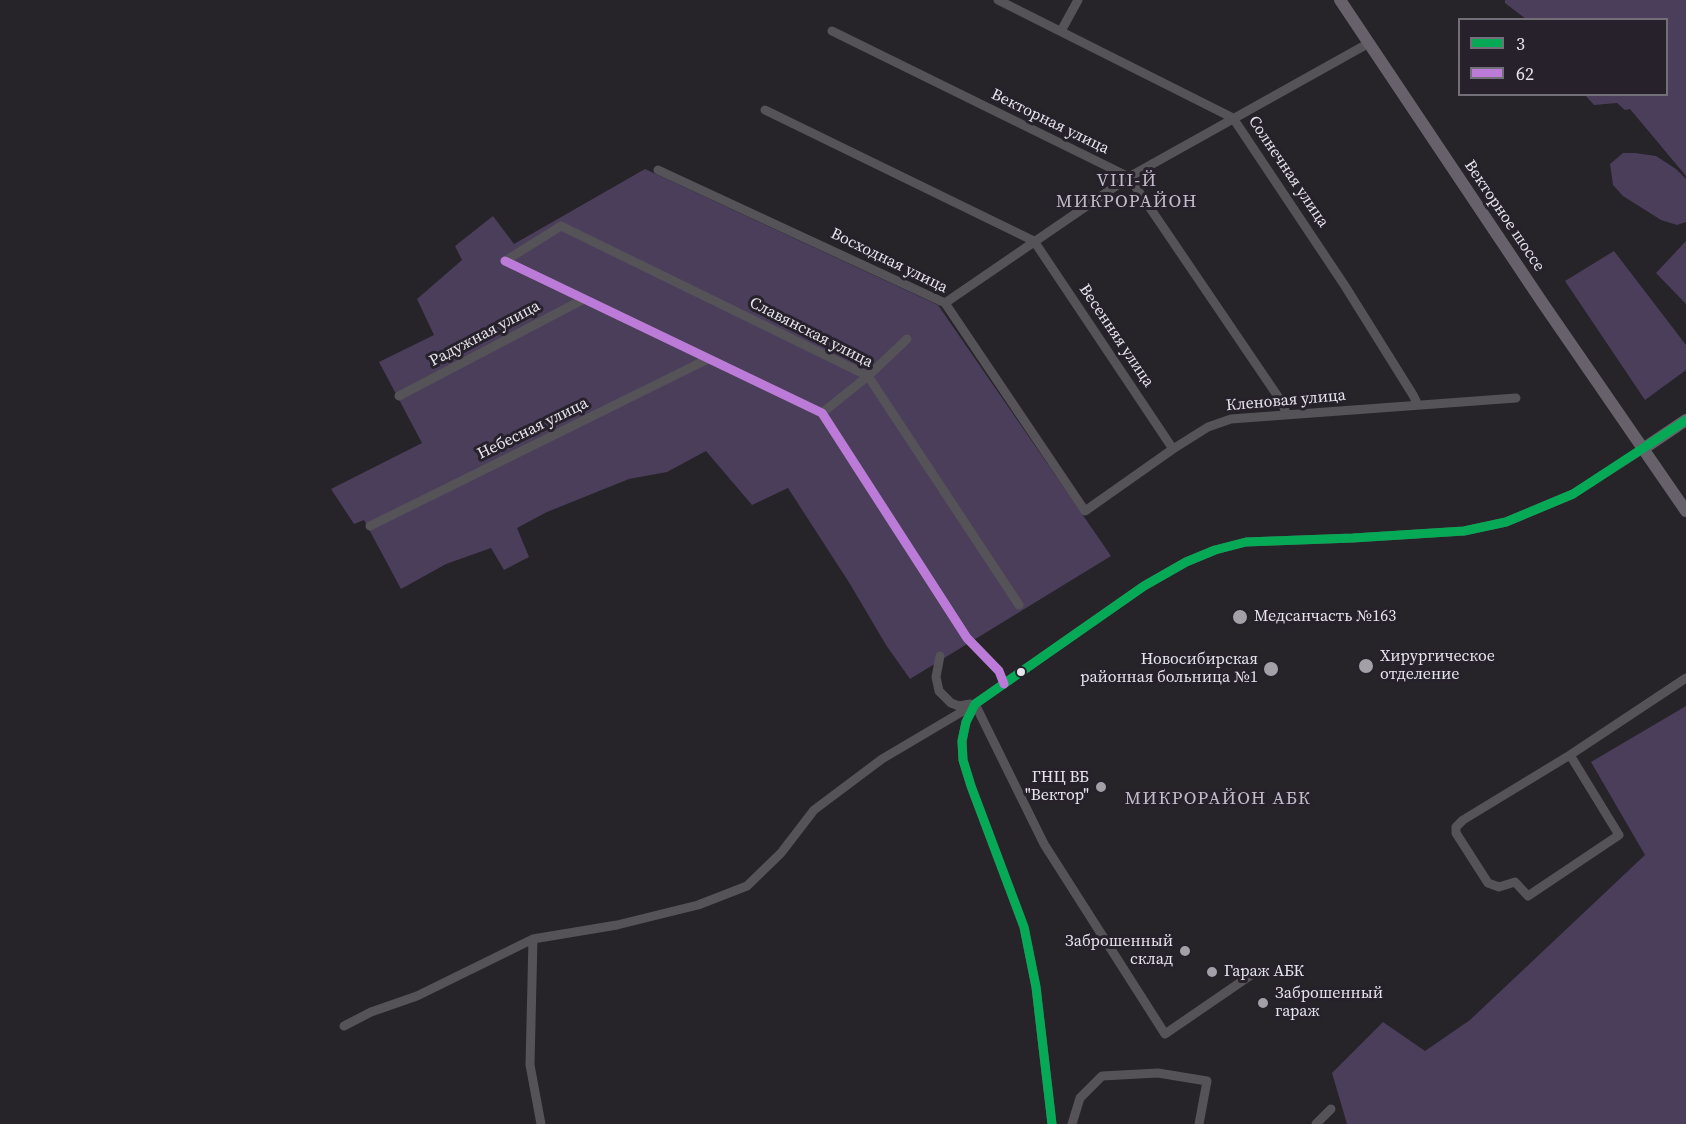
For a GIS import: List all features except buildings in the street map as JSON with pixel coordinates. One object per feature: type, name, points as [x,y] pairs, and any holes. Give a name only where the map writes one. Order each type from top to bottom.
[{"type":"main road","name":"Векторное шоссе","points":[[1340,0],[1542,302],[1686,511]]},
{"type":"main road","points":[[1643,448],[1686,420]]},
{"type":"street","name":"Солнечная улица","points":[[998,0],[1233,118],[1346,286],[1418,405]]},
{"type":"street","points":[[1061,31],[1078,0]]},
{"type":"street","name":"Векторная улица","points":[[832,31],[1129,177],[1281,401],[1287,414]]},
{"type":"street","points":[[945,303],[1129,177],[1369,43]]},
{"type":"street","points":[[765,110],[1034,241]]},
{"type":"street","name":"Восходная улица","points":[[658,170],[945,303],[1085,511]]},
{"type":"street","name":"Славянская улица","points":[[584,299],[505,261],[561,226],[868,376],[1019,605]]},
{"type":"street","name":"Весенняя улица","points":[[1034,241],[1173,449]]},
{"type":"street","points":[[584,299],[822,413],[967,638],[999,671],[1004,684]]},
{"type":"street","name":"Радужная улица","points":[[399,396],[584,299]]},
{"type":"street","points":[[822,413],[868,376],[907,339]]},
{"type":"street","name":"Небесная улица","points":[[370,526],[708,359]]},
{"type":"street","name":"Кленовая улица","points":[[1085,511],[1173,449],[1208,427],[1231,419],[1516,398]]},
{"type":"street","points":[[344,1026],[371,1012],[417,996],[533,939],[617,925],[698,904],[747,886],[781,853],[814,810],[882,759],[975,704],[1144,586],[1186,562],[1215,550],[1246,542],[1464,531],[1506,522],[1573,494],[1643,448]]},
{"type":"street","points":[[940,656],[936,677],[939,691],[951,703],[959,706],[975,704]]},
{"type":"street","points":[[1570,755],[1619,835],[1528,896],[1515,882],[1498,887],[1488,883],[1456,833],[1456,827],[1463,820],[1570,755],[1686,678]]},
{"type":"street","points":[[975,704],[1044,844],[1165,1034],[1254,973]]},
{"type":"street","points":[[975,704],[966,722],[962,741],[963,760],[1024,927],[1036,987],[1052,1124]]},
{"type":"street","points":[[533,939],[530,1065],[541,1124]]},
{"type":"street","points":[[1072,1124],[1080,1098],[1102,1076],[1158,1073],[1207,1081],[1199,1124]]},
{"type":"street","points":[[1316,1124],[1331,1109]]},
{"type":"shaded area","points":[[1505,0],[1686,0],[1686,176],[1630,109],[1625,110],[1617,103],[1594,105],[1586,96],[1668,96],[1668,18],[1525,18],[1505,3]]},
{"type":"shaded area","points":[[1623,153],[1656,156],[1676,169],[1686,179],[1686,222],[1677,225],[1661,220],[1623,196],[1613,185],[1610,164]]},
{"type":"shaded area","points":[[645,169],[938,305],[1111,556],[910,679],[886,645],[788,488],[752,505],[706,451],[667,472],[629,479],[547,512],[517,528],[529,557],[504,570],[491,548],[446,564],[401,589],[364,520],[354,524],[331,489],[422,443],[379,362],[434,335],[417,299],[462,260],[455,246],[493,216],[514,244]]},
{"type":"shaded area","points":[[1686,241],[1686,304],[1656,273]]},
{"type":"shaded area","points":[[1614,251],[1686,345],[1686,370],[1645,400],[1565,281]]},
{"type":"shaded area","points":[[1686,706],[1686,1124],[1347,1124],[1332,1073],[1383,1022],[1425,1051],[1470,1020],[1645,855],[1591,762]]},
{"type":"transit line","name":"62","points":[[505,261],[822,413],[967,638],[999,671],[1004,684]]},
{"type":"transit line","name":"3","points":[[1052,1124],[1036,987],[1024,927],[963,760],[962,741],[966,722],[975,704],[1144,586],[1186,562],[1215,550],[1246,542],[1464,531],[1506,522],[1573,494],[1686,420]]},
{"type":"place","name":"Медсанчасть №163","points":[[1240,617]]},
{"type":"place","name":"Хирургическое отделение","points":[[1366,666]]},
{"type":"place","name":"Новосибирская районная больница №1","points":[[1271,669]]},
{"type":"place","name":"ГНЦ ВБ \"Вектор\"","points":[[1101,787]]},
{"type":"place","name":"Заброшенный склад","points":[[1185,951]]},
{"type":"place","name":"Гараж АБК","points":[[1212,972]]},
{"type":"place","name":"Заброшенный гараж","points":[[1263,1003]]},
{"type":"district","name":"VIII-Й МИКРОРАЙОН","points":[[1127,192]]},
{"type":"district","name":"МИКРОРАЙОН АБК","points":[[1218,799]]}]
